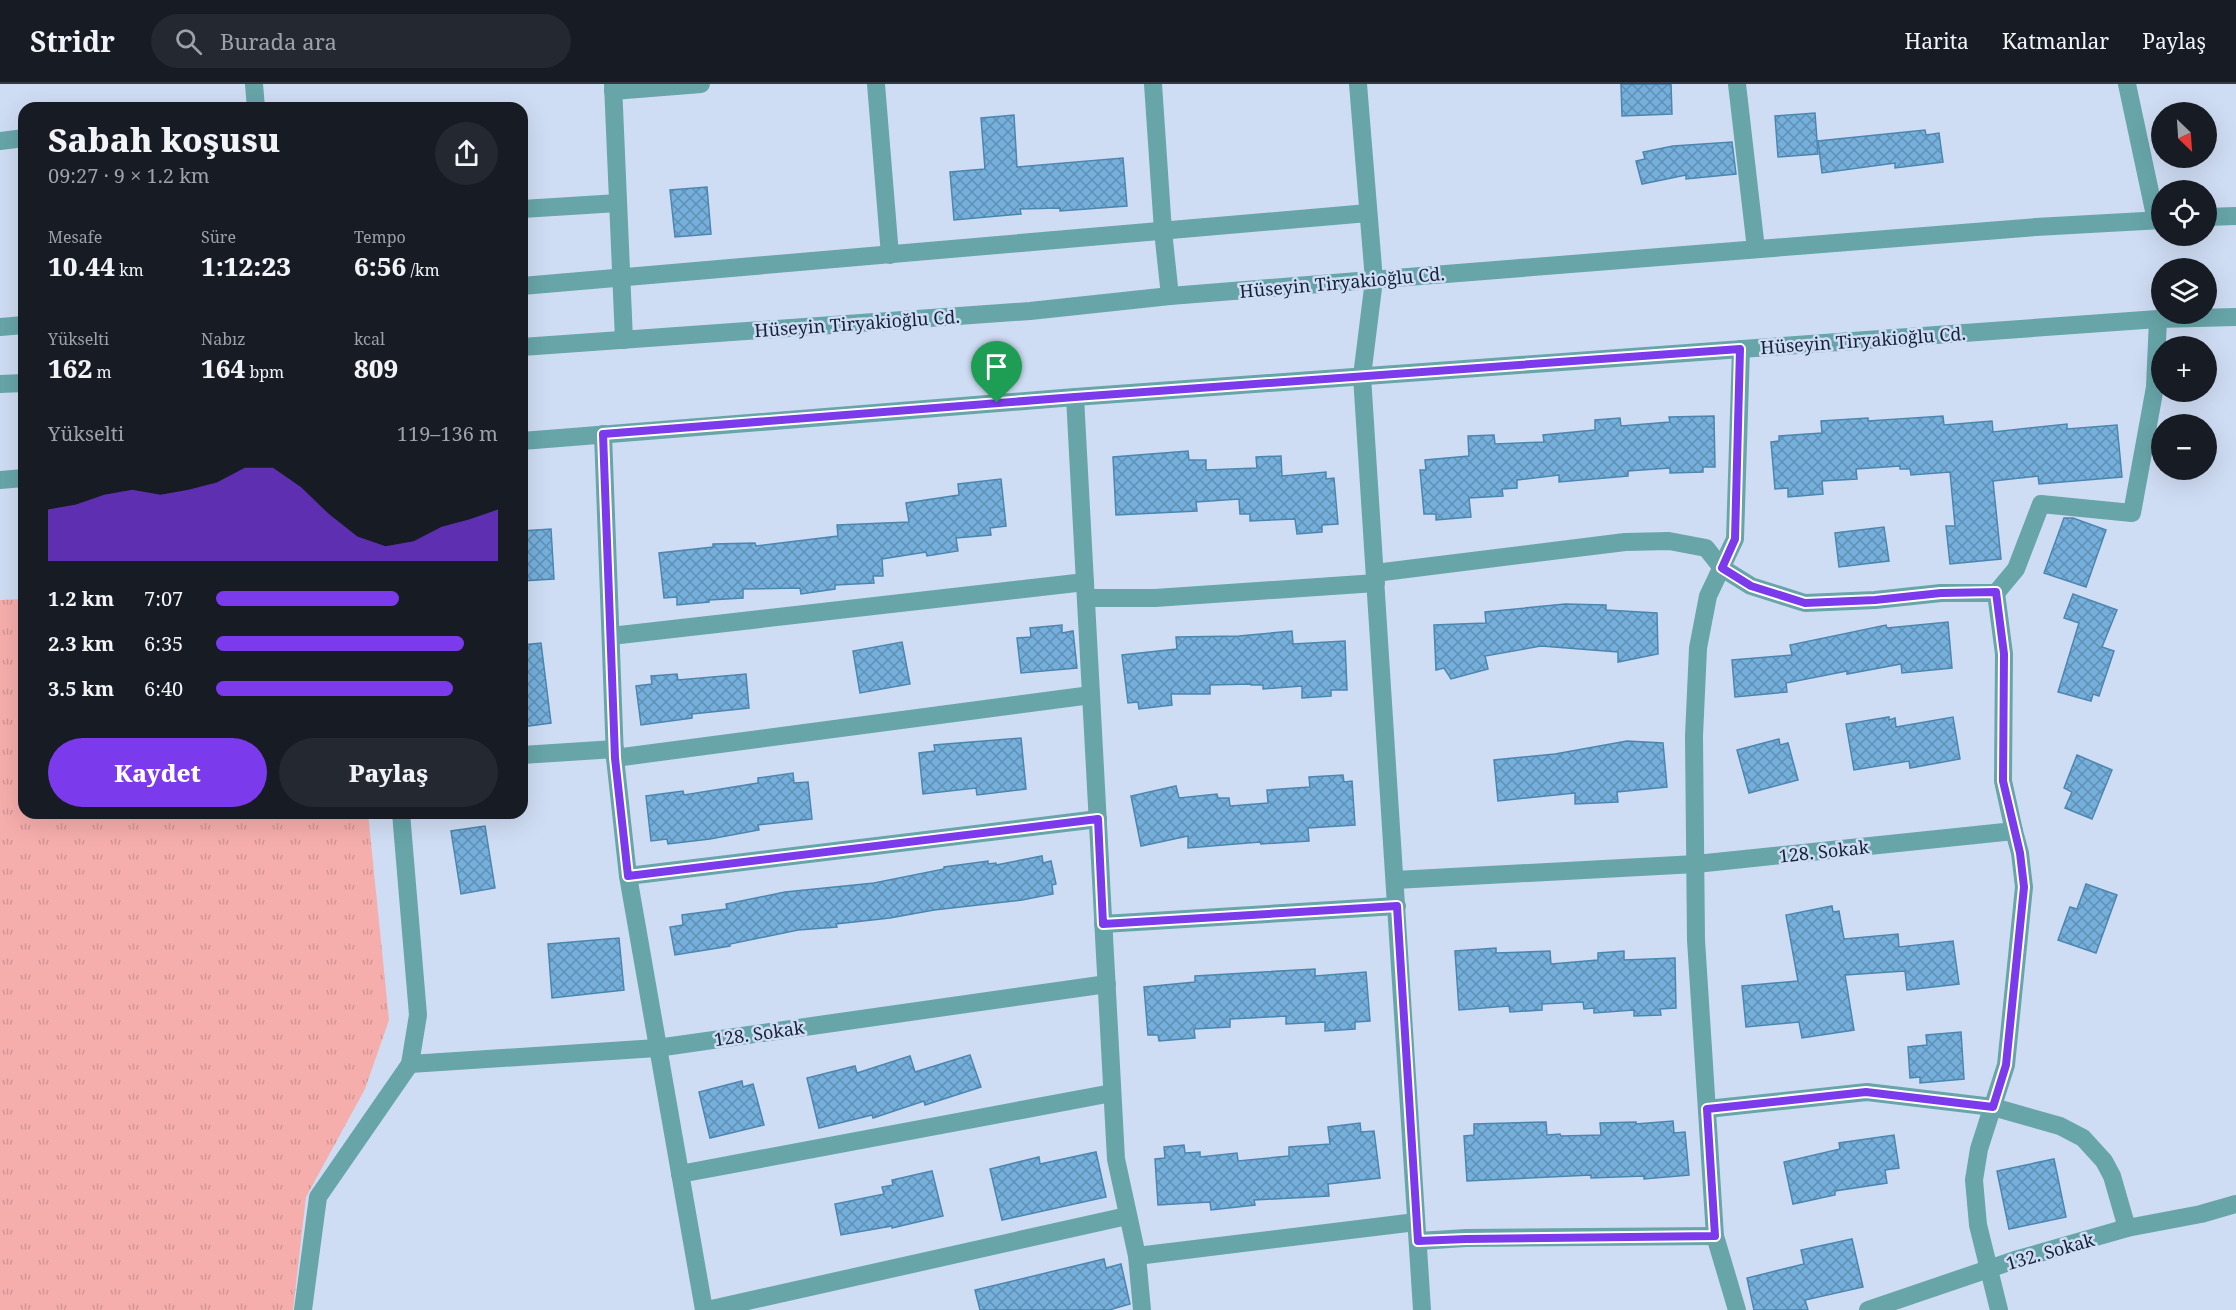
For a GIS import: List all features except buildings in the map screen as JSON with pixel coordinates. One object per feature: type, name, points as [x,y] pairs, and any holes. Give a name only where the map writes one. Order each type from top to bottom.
[{"type":"street","points":[[254,84],[256,102]]},
{"type":"street","points":[[624,340],[613,87],[701,84]]},
{"type":"street","points":[[876,84],[890,255]]},
{"type":"street","points":[[1153,84],[1170,296]]},
{"type":"street","points":[[1358,84],[1374,280],[1362,376],[1422,1310]]},
{"type":"street","points":[[1737,84],[1756,249]]},
{"type":"street","points":[[2127,84],[2151,189]]},
{"type":"street","points":[[0,141],[18,139]]},
{"type":"street","points":[[528,209],[618,203]]},
{"type":"street","points":[[528,286],[1368,213]]},
{"type":"street","points":[[2217,217],[2236,216]]},
{"type":"street","name":"Hüseyin Tiryakioğlu Cd.","points":[[528,347],[1030,311],[1170,296],[2036,227],[2151,220]]},
{"type":"street","name":"Hüseyin Tiryakioğlu Cd.","points":[[2217,317],[2236,317]]},
{"type":"street","name":"Hüseyin Tiryakioğlu Cd.","points":[[528,440],[1075,397],[2151,320]]},
{"type":"street","points":[[611,636],[1086,590],[1155,598],[1376,578],[1624,542],[1669,542],[1706,548],[1722,568],[1751,586],[1805,603],[1875,600],[1941,593],[1996,592],[2016,569],[2041,504],[2132,513],[2155,387],[2158,324]]},
{"type":"street","points":[[0,327],[18,326]]},
{"type":"street","points":[[1737,1310],[1715,1236],[1696,940],[1694,736],[1698,648],[1708,596],[1735,539],[1740,349]]},
{"type":"street","points":[[0,384],[18,382]]},
{"type":"street","points":[[1075,397],[1116,1159],[1137,1256],[1142,1310]]},
{"type":"street","points":[[603,434],[615,753],[628,876],[657,1048],[706,1310],[1127,1216]]},
{"type":"street","points":[[0,480],[18,478]]},
{"type":"street","points":[[1996,592],[2004,654],[2003,781],[2020,853],[2024,887],[2006,1065],[1979,1149],[1974,1180],[1978,1225],[1999,1310]]},
{"type":"street","points":[[528,755],[615,753],[1091,695]]},
{"type":"street","points":[[303,1310],[318,1197],[410,1064],[418,1015],[402,819]]},
{"type":"street","points":[[628,876],[1098,819]]},
{"type":"street","name":"128. Sokak","points":[[1395,880],[1696,864],[2014,831]]},
{"type":"street","points":[[1103,924],[1397,906]]},
{"type":"street","name":"128. Sokak","points":[[410,1064],[657,1048],[1107,984]]},
{"type":"street","points":[[1707,1109],[1866,1092],[1993,1107],[2060,1126],[2072,1131],[2093,1147],[2112,1176],[2127,1228]]},
{"type":"street","points":[[680,1174],[1112,1093]]},
{"type":"street","name":"132. Sokak","points":[[1868,1310],[1990,1269],[2127,1228],[2201,1214],[2236,1204]]},
{"type":"street","points":[[1137,1256],[1416,1222]]},
{"type":"street","points":[[1418,1241],[1715,1236]]},
{"type":"green space","points":[[18,599],[18,819],[369,819],[389,1020],[365,1089],[306,1197],[293,1310],[0,1310],[0,600]]},
{"type":"route","points":[[1740,349],[1735,539],[1722,568],[1751,586],[1805,603],[1875,600],[1941,593],[1996,592],[2004,654],[2003,781],[2020,853],[2024,887],[2006,1065],[1993,1107],[1866,1092],[1707,1109],[1715,1236],[1418,1241],[1397,906],[1103,924],[1098,819],[628,876],[615,758],[603,434],[997,403],[1740,349]]}]
